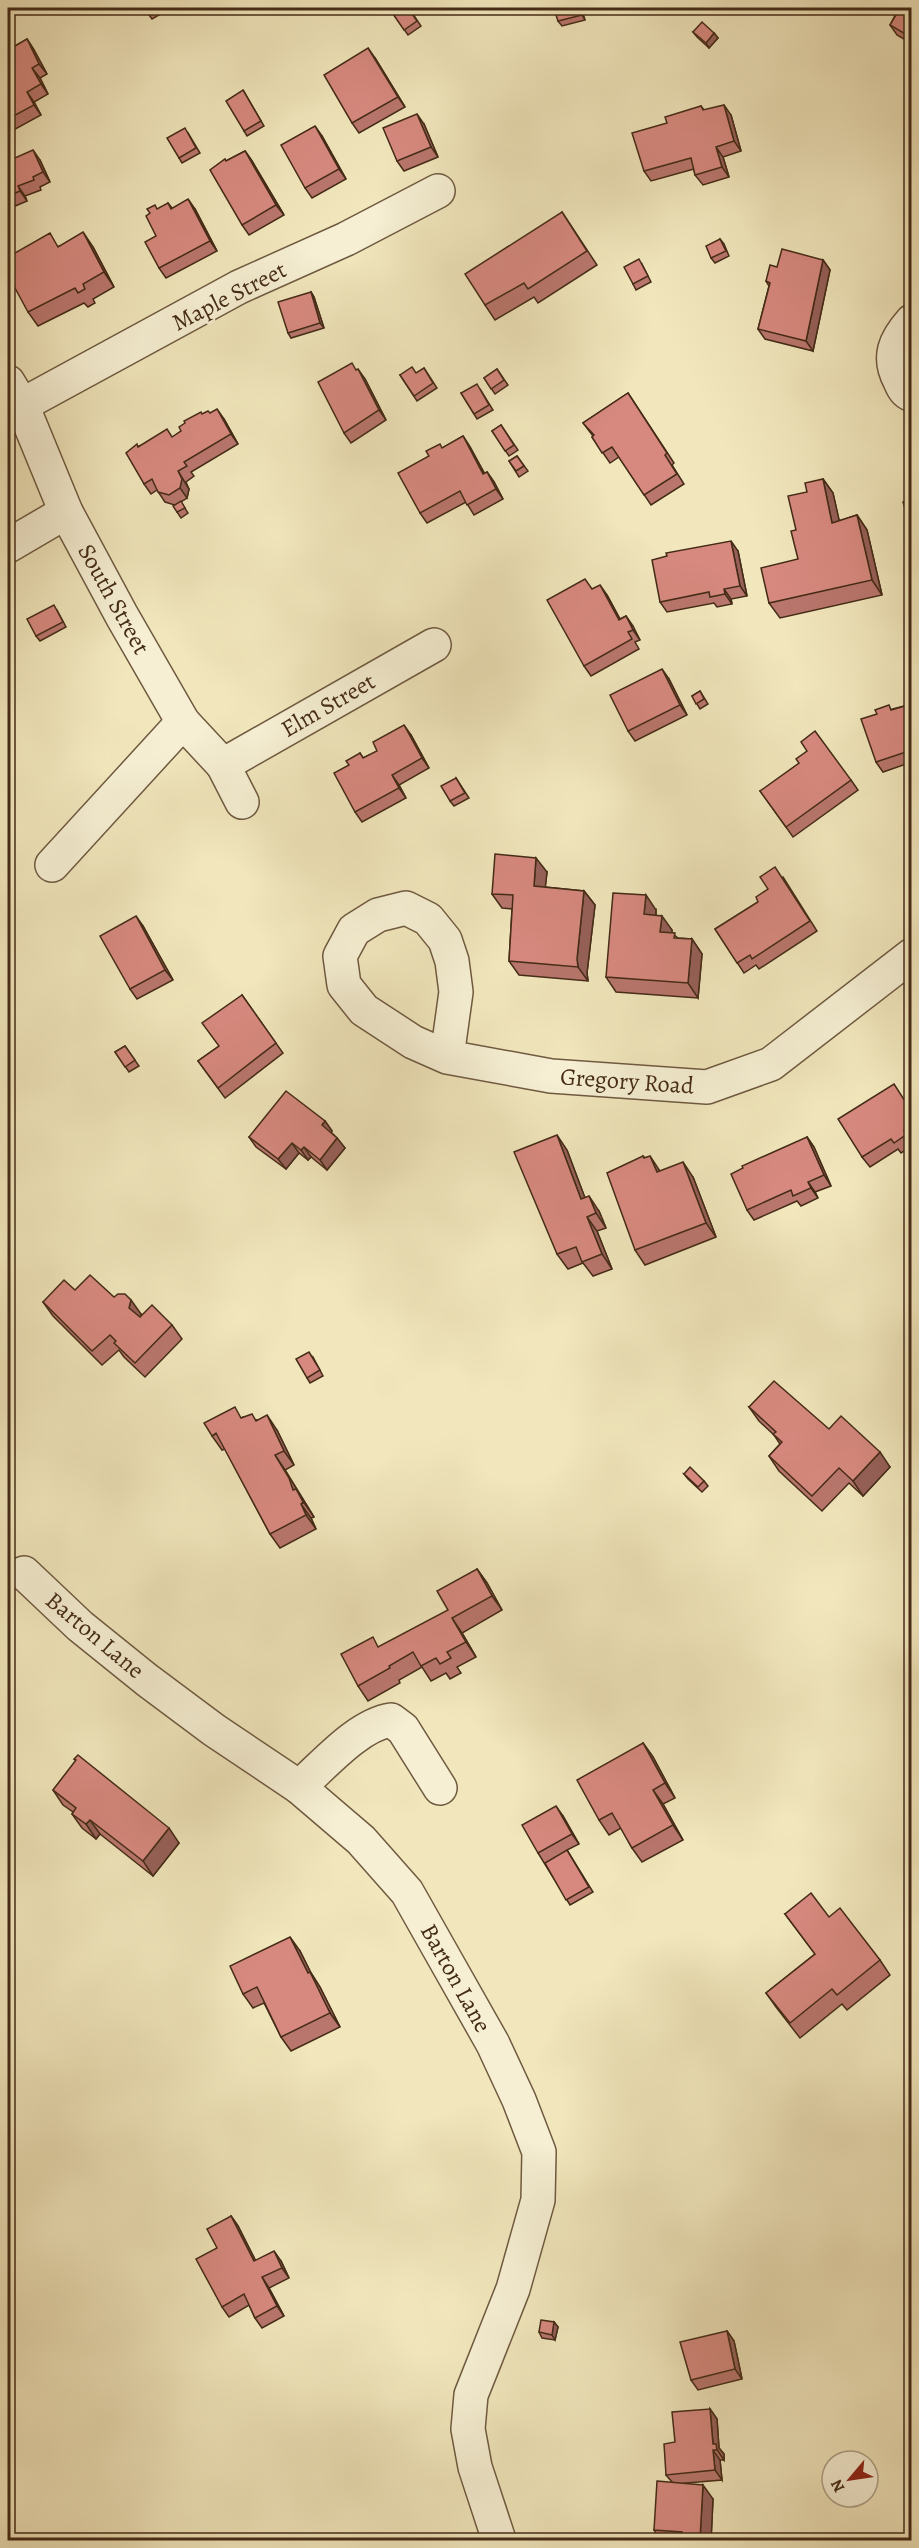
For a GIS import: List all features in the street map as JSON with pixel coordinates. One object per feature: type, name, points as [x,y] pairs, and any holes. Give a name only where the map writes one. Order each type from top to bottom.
[{"type":"street","name":"Maple Street","points":[[15,394],[239,287],[346,239],[438,191]]},
{"type":"street","points":[[912,321],[897,337],[893,362],[905,392],[912,396]]},
{"type":"street","name":"South Street","points":[[15,394],[66,512],[183,722],[223,765],[242,802]]},
{"type":"street","points":[[8,546],[66,512]]},
{"type":"street","name":"Elm Street","points":[[223,765],[434,645]]},
{"type":"street","points":[[52,865],[183,722]]},
{"type":"street","name":"Gregory Road","points":[[447,1057],[551,1076],[707,1087],[771,1064],[912,955]]},
{"type":"street","name":"Barton Lane","points":[[24,1574],[80,1626],[147,1680],[213,1730],[299,1787],[361,1840],[407,1892],[493,2044],[519,2100],[539,2152],[538,2200],[513,2289],[471,2395],[468,2429],[475,2468],[500,2541]]},
{"type":"street","points":[[299,1787],[360,1733],[380,1721],[391,1720],[403,1729],[440,1788]]},
{"type":"building","points":[[389,8],[408,8],[417,21],[404,30]]},
{"type":"building","points":[[579,8],[582,15],[558,21],[554,9]]},
{"type":"building","points":[[900,8],[912,8],[912,38],[890,25]]},
{"type":"building","points":[[702,22],[714,33],[706,43],[693,32]]},
{"type":"building","points":[[27,39],[39,64],[32,68],[41,84],[27,92],[34,105],[8,119],[8,50]]},
{"type":"building","points":[[368,48],[398,97],[352,123],[324,75]]},
{"type":"building","points":[[243,90],[261,121],[244,131],[226,101]]},
{"type":"building","points":[[724,105],[734,141],[716,147],[722,167],[695,175],[691,158],[644,171],[632,133],[667,123],[665,117],[701,106],[703,110]]},
{"type":"building","points":[[417,114],[431,147],[397,161],[383,128]]},
{"type":"building","points":[[315,126],[339,169],[305,188],[281,145]]},
{"type":"building","points":[[185,128],[196,148],[179,158],[167,138]]},
{"type":"building","points":[[33,150],[43,172],[33,177],[34,180],[18,186],[20,191],[8,196],[8,161]]},
{"type":"building","points":[[245,151],[276,205],[242,225],[210,170],[225,159],[226,161]]},
{"type":"building","points":[[912,197],[912,221],[910,221]]},
{"type":"building","points":[[188,199],[210,241],[159,268],[145,242],[156,236],[146,216],[150,213],[147,209],[155,205],[157,209],[168,203],[171,209]]},
{"type":"building","points":[[562,212],[587,251],[528,289],[524,283],[485,305],[465,274]]},
{"type":"building","points":[[83,232],[104,272],[83,284],[85,289],[78,293],[75,288],[28,312],[8,275],[8,257],[50,233],[58,247]]},
{"type":"building","points":[[720,239],[726,251],[711,258],[706,246]]},
{"type":"building","points":[[782,249],[823,260],[806,341],[758,329],[770,283],[766,281],[770,265],[777,267]]},
{"type":"building","points":[[639,259],[648,276],[633,284],[624,267]]},
{"type":"building","points":[[311,292],[320,323],[288,333],[278,302]]},
{"type":"building","points":[[352,363],[356,370],[358,369],[379,410],[344,433],[318,382]]},
{"type":"building","points":[[412,367],[416,373],[424,368],[433,383],[414,396],[400,375]]},
{"type":"building","points":[[497,369],[504,380],[491,389],[484,378]]},
{"type":"building","points":[[477,384],[489,405],[474,414],[461,393]]},
{"type":"building","points":[[628,393],[667,453],[665,455],[677,474],[644,495],[612,447],[602,453],[592,437],[594,435],[583,423]]},
{"type":"building","points":[[217,409],[231,434],[184,462],[187,466],[178,471],[182,479],[180,488],[169,495],[158,492],[152,479],[144,484],[126,453],[137,444],[138,447],[167,429],[172,437],[181,431],[179,427],[185,423],[184,421],[201,412],[202,414],[208,411],[210,413]]},
{"type":"building","points":[[501,425],[514,445],[505,451],[492,431]]},
{"type":"building","points":[[463,436],[483,474],[487,472],[496,489],[467,505],[460,491],[420,513],[398,473],[429,456],[426,451],[440,444],[442,448]]},
{"type":"building","points":[[517,456],[524,466],[516,471],[509,461]]},
{"type":"building","points":[[823,479],[832,523],[857,515],[872,580],[769,603],[761,568],[798,559],[791,531],[796,530],[788,496],[807,492],[805,483]]},
{"type":"building","points":[[912,500],[912,530],[903,502]]},
{"type":"building","points":[[181,501],[185,508],[177,512],[173,506]]},
{"type":"building","points":[[731,541],[740,586],[724,589],[725,594],[710,597],[709,592],[660,602],[652,560],[667,556],[666,553]]},
{"type":"building","points":[[585,579],[592,589],[600,585],[619,620],[626,616],[633,630],[628,632],[632,639],[584,666],[547,600]]},
{"type":"building","points":[[54,605],[63,622],[36,636],[27,619]]},
{"type":"building","points":[[662,669],[680,705],[628,731],[610,695]]},
{"type":"building","points":[[700,691],[704,699],[696,704],[692,696]]},
{"type":"building","points":[[912,704],[912,750],[876,762],[861,719],[877,714],[875,710],[889,705],[891,710]]},
{"type":"building","points":[[404,725],[422,758],[392,775],[399,788],[355,812],[334,773],[349,765],[346,761],[360,753],[363,758],[377,751],[373,742]]},
{"type":"building","points":[[815,731],[851,780],[786,827],[760,791],[799,763],[796,759],[807,751],[801,742]]},
{"type":"building","points":[[456,778],[465,793],[450,801],[441,786]]},
{"type":"building","points":[[495,854],[536,858],[534,886],[584,891],[578,967],[509,961],[513,895],[492,894]]},
{"type":"building","points":[[775,867],[810,921],[752,959],[750,955],[737,963],[715,929],[758,902],[756,897],[768,889],[760,877]]},
{"type":"building","points":[[613,893],[646,895],[644,914],[662,916],[660,932],[675,933],[674,938],[692,939],[688,983],[606,977]]},
{"type":"building","points":[[136,916],[165,970],[130,989],[100,936]]},
{"type":"building","points":[[242,995],[276,1043],[218,1088],[198,1061],[219,1046],[202,1023]]},
{"type":"building","points":[[125,1046],[135,1060],[125,1067],[115,1052]]},
{"type":"building","points":[[894,1084],[912,1112],[912,1126],[904,1130],[907,1134],[894,1143],[891,1139],[862,1157],[838,1119]]},
{"type":"building","points":[[286,1091],[325,1121],[322,1125],[337,1138],[320,1160],[304,1147],[301,1150],[292,1143],[278,1159],[249,1137]]},
{"type":"building","points":[[557,1135],[581,1199],[589,1196],[596,1213],[587,1217],[602,1254],[582,1262],[576,1247],[557,1254],[514,1152]]},
{"type":"building","points":[[807,1137],[824,1175],[808,1182],[811,1188],[793,1196],[791,1190],[747,1210],[731,1174],[743,1168],[742,1166]]},
{"type":"building","points":[[643,1156],[644,1158],[650,1156],[657,1172],[683,1162],[706,1223],[635,1250],[607,1173]]},
{"type":"building","points":[[90,1275],[114,1297],[118,1294],[125,1294],[131,1300],[129,1308],[140,1317],[152,1305],[172,1325],[135,1363],[114,1343],[116,1341],[110,1335],[92,1351],[43,1302],[64,1280],[75,1290]]},
{"type":"building","points":[[309,1352],[320,1370],[307,1378],[296,1359]]},
{"type":"building","points":[[774,1381],[829,1429],[841,1416],[880,1452],[853,1481],[839,1468],[812,1496],[769,1456],[782,1442],[773,1434],[776,1432],[749,1407]]},
{"type":"building","points":[[235,1407],[241,1418],[252,1414],[256,1421],[267,1415],[284,1451],[275,1455],[289,1478],[293,1490],[296,1489],[303,1502],[301,1504],[306,1515],[270,1534],[216,1433],[212,1436],[204,1423]]},
{"type":"building","points":[[690,1467],[704,1481],[698,1487],[684,1474]]},
{"type":"building","points":[[477,1569],[492,1596],[452,1618],[466,1642],[447,1652],[451,1658],[440,1664],[436,1658],[421,1666],[413,1652],[358,1686],[341,1654],[373,1637],[378,1647],[448,1610],[437,1591]]},
{"type":"building","points":[[643,1743],[665,1783],[653,1790],[673,1825],[632,1848],[612,1813],[599,1820],[577,1780]]},
{"type":"building","points":[[78,1755],[169,1828],[143,1861],[90,1820],[86,1824],[72,1814],[76,1808],[53,1790]]},
{"type":"building","points":[[556,1806],[572,1834],[538,1853],[522,1825]]},
{"type":"building","points":[[567,1850],[589,1887],[566,1900],[545,1863]]},
{"type":"building","points":[[811,1893],[829,1917],[840,1908],[880,1960],[837,1995],[832,1989],[790,2023],[766,1993],[815,1954],[785,1914]]},
{"type":"building","points":[[290,1937],[330,2013],[281,2037],[257,1987],[243,1994],[230,1966]]},
{"type":"building","points":[[231,2216],[254,2261],[274,2251],[282,2268],[262,2277],[277,2306],[255,2318],[244,2294],[222,2307],[196,2259],[217,2248],[207,2229]]},
{"type":"building","points":[[541,2320],[554,2322],[552,2335],[539,2332]]},
{"type":"building","points":[[727,2331],[735,2369],[691,2380],[680,2342]]},
{"type":"building","points":[[710,2409],[713,2444],[716,2444],[717,2450],[713,2450],[715,2470],[666,2475],[664,2444],[675,2442],[672,2412]]},
{"type":"building","points":[[657,2481],[703,2485],[700,2539],[725,2541],[681,2541],[682,2532],[654,2530]]}]
